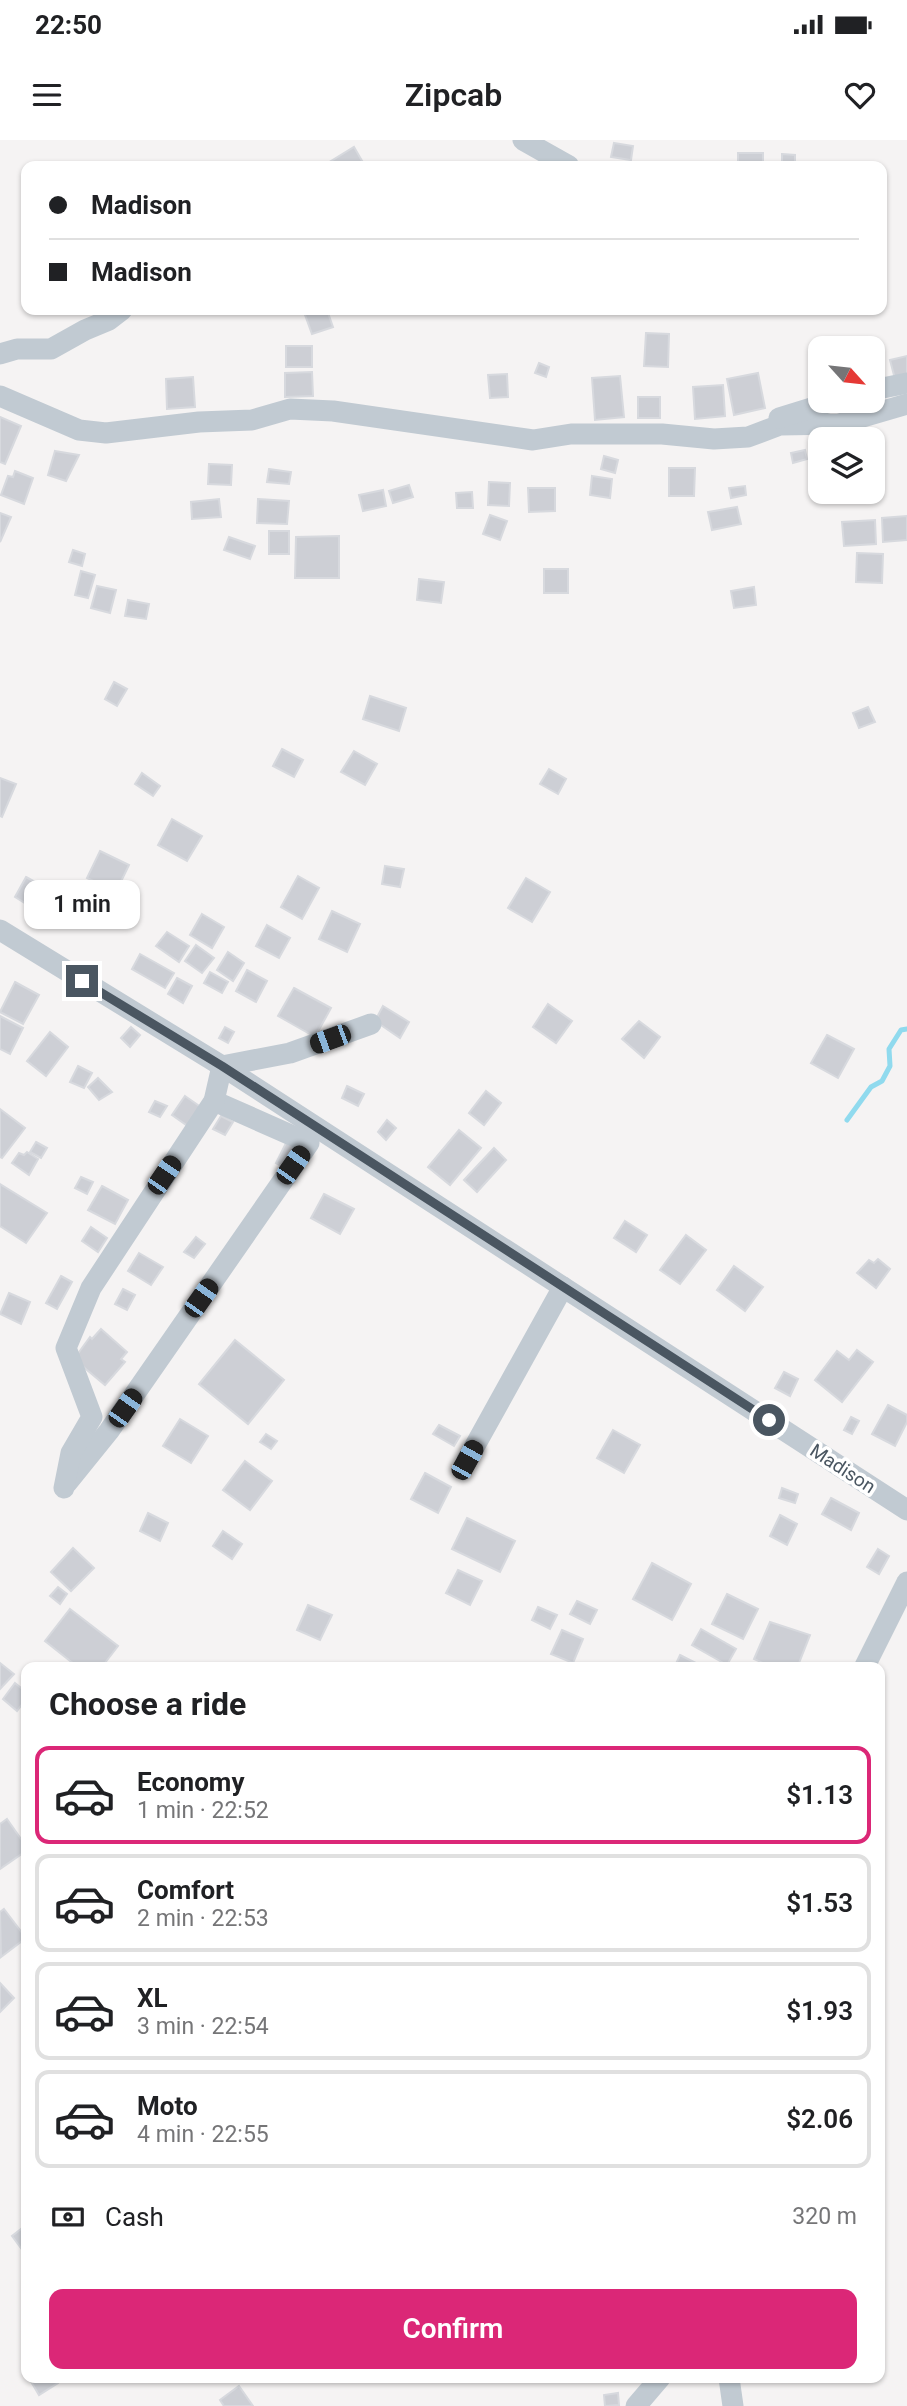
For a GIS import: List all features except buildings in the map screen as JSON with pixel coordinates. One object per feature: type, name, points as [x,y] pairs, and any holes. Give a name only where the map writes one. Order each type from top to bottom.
[{"type":"street","points":[[523,140],[560,161]]},
{"type":"street","points":[[0,354],[17,349],[51,349],[116,315]]},
{"type":"street","points":[[886,387],[907,383]]},
{"type":"street","points":[[0,396],[79,430],[106,433],[199,422],[252,420],[290,409],[333,411],[533,440],[571,435],[662,434],[714,439],[748,437],[780,425],[839,424],[907,404]]},
{"type":"street","points":[[733,438],[808,409]]},
{"type":"street","name":"Madison","points":[[0,930],[222,1066],[907,1510]]},
{"type":"street","points":[[214,1101],[309,1143],[110,1431],[64,1488],[71,1452],[92,1417],[66,1348],[90,1288],[214,1101],[222,1066],[290,1053],[371,1024]]},
{"type":"street","points":[[467,1460],[563,1287]]},
{"type":"street","points":[[867,1662],[907,1582]]},
{"type":"street","points":[[636,2406],[656,2383]]},
{"type":"street","points":[[730,2383],[733,2406]]},
{"type":"waterway","points":[[847,1120],[871,1087],[882,1081],[890,1066],[889,1049],[901,1030],[907,1029]]},
{"type":"route","points":[[82,981],[222,1066],[769,1420]]}]
